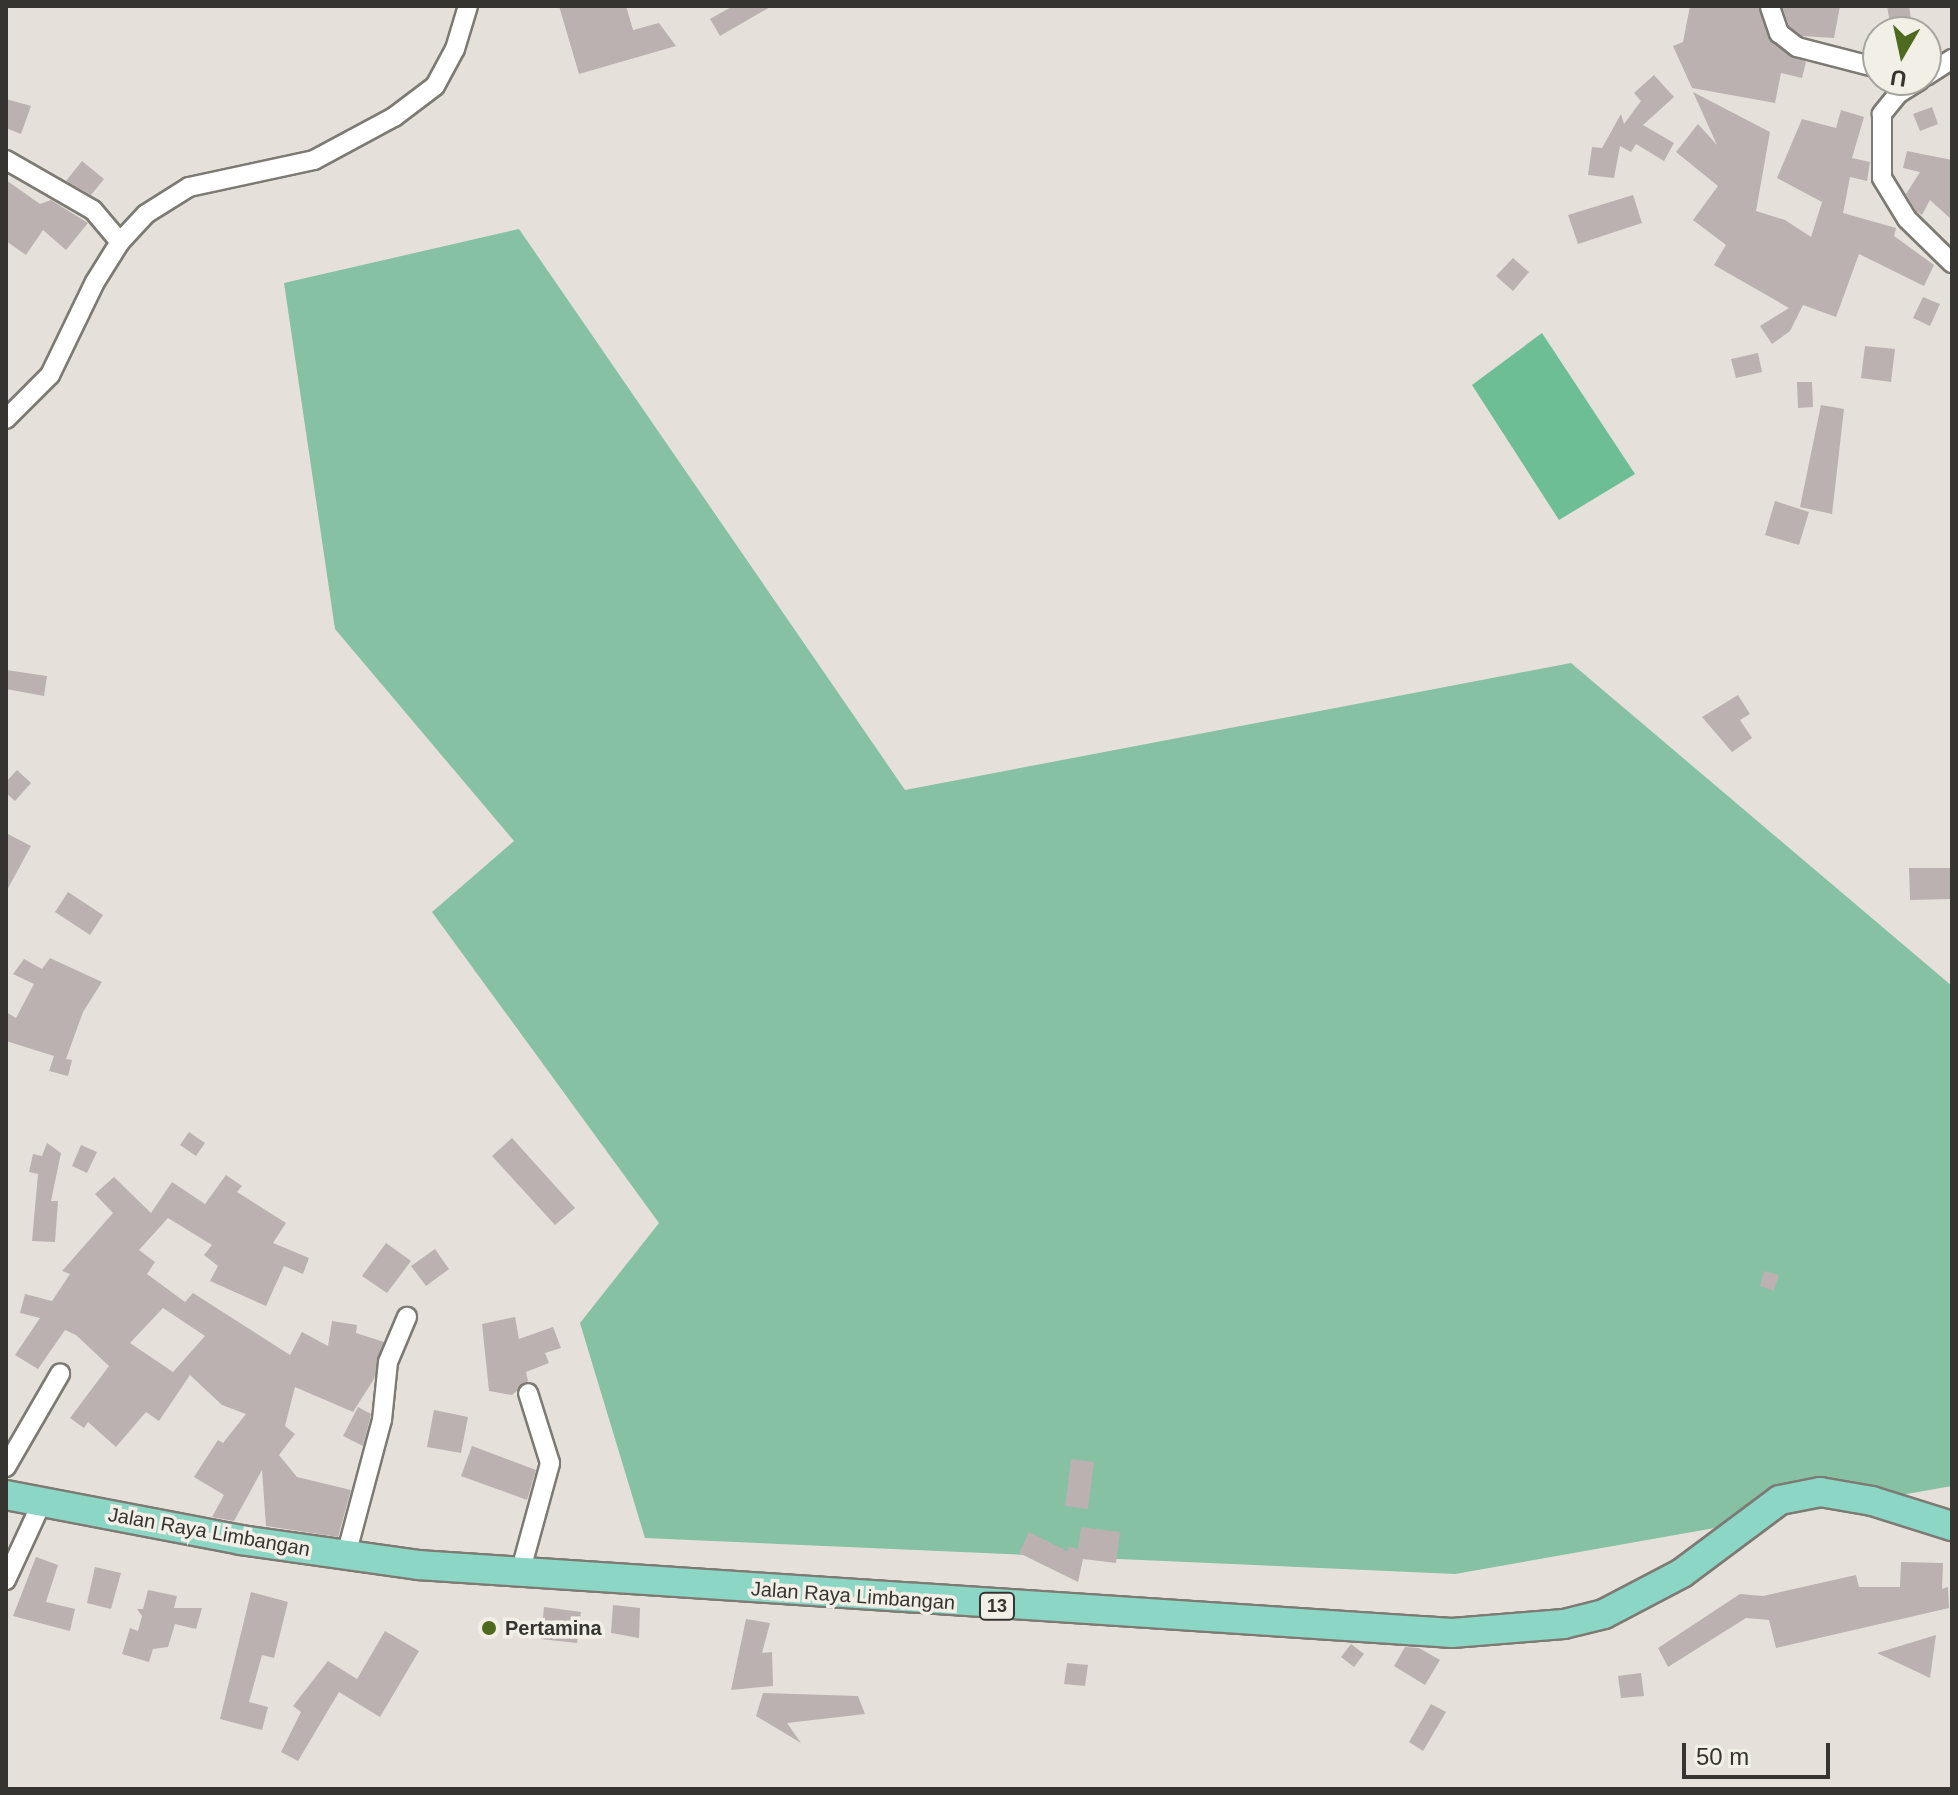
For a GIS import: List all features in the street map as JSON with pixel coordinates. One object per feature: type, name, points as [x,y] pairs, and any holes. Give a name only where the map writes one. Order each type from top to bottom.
[{"type":"highway","name":"Jalan Raya Limbangan","points":[[6,1495],[346,1555],[520,1573],[1452,1633],[1564,1624],[1604,1614],[1682,1573],[1752,1518],[1793,1497],[1820,1492],[1859,1498],[1952,1526]]},
{"type":"street","points":[[6,419],[50,375],[73,322],[120,242],[146,214],[189,187],[314,160],[394,117],[435,86],[455,49],[468,6]]},
{"type":"street","points":[[1770,7],[1779,33],[1797,47],[1862,64]]},
{"type":"street","points":[[1899,96],[1882,114],[1882,178],[1907,219],[1952,263]]},
{"type":"street","points":[[6,160],[93,210],[120,242]]},
{"type":"street","points":[[346,1555],[382,1420],[388,1362],[407,1317]]},
{"type":"street","points":[[6,1467],[60,1374]]},
{"type":"street","points":[[520,1573],[550,1463],[528,1393]]},
{"type":"street","points":[[6,1580],[42,1502]]},
{"type":"green space","points":[[519,229],[905,790],[1571,663],[1952,986],[1952,1486],[1455,1574],[645,1538],[580,1323],[659,1223],[432,912],[514,841],[335,629],[284,283]]},
{"type":"green space","points":[[1542,333],[1635,474],[1559,520],[1472,385]]},
{"type":"building","points":[[559,6],[626,6],[633,30],[659,23],[676,46],[579,74]]},
{"type":"building","points":[[733,6],[772,6],[720,36],[710,19]]},
{"type":"building","points":[[1690,6],[1758,6],[1771,42],[1806,62],[1802,78],[1781,73],[1775,103],[1692,88],[1673,46],[1683,42]]},
{"type":"building","points":[[1782,6],[1840,6],[1834,38],[1802,36],[1789,26]]},
{"type":"building","points":[[1887,6],[1909,6],[1911,16],[1889,16]]},
{"type":"building","points":[[1654,75],[1674,97],[1643,125],[1674,143],[1664,161],[1636,144],[1631,152],[1620,146],[1614,178],[1588,175],[1592,147],[1602,148],[1621,114],[1624,124],[1641,101],[1634,93]]},
{"type":"building","points":[[1693,92],[1770,132],[1756,211],[1785,220],[1811,237],[1822,202],[1777,178],[1802,119],[1836,128],[1841,110],[1864,117],[1852,158],[1870,162],[1867,181],[1850,177],[1843,213],[1896,228],[1894,236],[1934,265],[1924,286],[1859,254],[1836,317],[1803,305],[1790,331],[1772,344],[1760,326],[1789,308],[1714,265],[1726,245],[1693,220],[1718,186],[1676,152],[1698,124],[1717,145]]},
{"type":"building","points":[[6,99],[31,106],[21,134],[6,128]]},
{"type":"building","points":[[1932,107],[1938,124],[1920,131],[1913,114]]},
{"type":"building","points":[[1907,151],[1952,160],[1952,220],[1930,200],[1922,215],[1916,211],[1906,194],[1920,172],[1903,168]]},
{"type":"building","points":[[82,161],[104,179],[91,195],[66,181]]},
{"type":"building","points":[[6,180],[40,204],[51,200],[88,223],[66,250],[43,230],[26,255],[6,241]]},
{"type":"building","points":[[1633,195],[1642,223],[1578,244],[1568,215]]},
{"type":"building","points":[[1513,258],[1529,272],[1513,291],[1496,276]]},
{"type":"building","points":[[1923,297],[1940,304],[1930,326],[1913,318]]},
{"type":"building","points":[[1865,346],[1895,349],[1891,382],[1861,378]]},
{"type":"building","points":[[1758,353],[1762,372],[1736,378],[1731,359]]},
{"type":"building","points":[[1797,382],[1812,382],[1813,407],[1798,408]]},
{"type":"building","points":[[1821,405],[1844,409],[1832,514],[1800,507]]},
{"type":"building","points":[[1775,501],[1809,512],[1799,545],[1765,535]]},
{"type":"building","points":[[6,670],[47,676],[44,696],[6,689]]},
{"type":"building","points":[[1738,695],[1750,714],[1740,720],[1752,738],[1732,752],[1702,717]]},
{"type":"building","points":[[17,770],[31,783],[15,801],[6,793],[6,782]]},
{"type":"building","points":[[6,833],[31,846],[6,892]]},
{"type":"building","points":[[1909,868],[1952,868],[1952,899],[1910,900]]},
{"type":"building","points":[[68,892],[103,915],[90,935],[55,912]]},
{"type":"building","points":[[50,958],[102,982],[83,1012],[66,1059],[72,1060],[68,1076],[49,1071],[54,1056],[6,1041],[6,1012],[16,1018],[34,984],[13,974],[24,959],[42,969]]},
{"type":"building","points":[[189,1132],[205,1143],[196,1156],[180,1145]]},
{"type":"building","points":[[512,1138],[575,1208],[555,1225],[492,1156]]},
{"type":"building","points":[[47,1143],[61,1153],[51,1201],[58,1201],[55,1242],[32,1241],[38,1174],[29,1172],[33,1154],[42,1156]]},
{"type":"building","points":[[81,1145],[97,1152],[87,1173],[72,1166]]},
{"type":"building","points":[[226,1175],[242,1186],[237,1192],[286,1223],[273,1243],[309,1258],[303,1274],[284,1266],[266,1306],[210,1281],[218,1266],[204,1255],[212,1245],[168,1218],[139,1250],[155,1262],[147,1274],[185,1302],[193,1293],[290,1355],[302,1332],[328,1346],[332,1321],[357,1325],[356,1333],[384,1342],[374,1379],[353,1412],[295,1387],[285,1426],[295,1434],[279,1455],[297,1477],[351,1490],[338,1537],[266,1526],[262,1470],[234,1521],[212,1517],[224,1495],[194,1477],[218,1440],[223,1443],[246,1414],[222,1405],[190,1375],[159,1421],[146,1412],[116,1447],[88,1422],[84,1428],[70,1418],[109,1366],[76,1335],[65,1330],[38,1369],[15,1355],[40,1318],[20,1313],[25,1294],[52,1301],[70,1274],[62,1271],[113,1213],[95,1194],[114,1177],[151,1213],[172,1182],[205,1204]],"holes":[[[163,1308],[205,1336],[173,1372],[130,1343]]]},
{"type":"building","points":[[386,1243],[411,1261],[387,1293],[362,1276]]},
{"type":"building","points":[[435,1249],[449,1269],[426,1286],[411,1266]]},
{"type":"building","points":[[1764,1271],[1779,1275],[1774,1291],[1760,1286]]},
{"type":"building","points":[[515,1317],[519,1339],[553,1327],[561,1348],[545,1353],[549,1363],[526,1372],[528,1381],[512,1395],[489,1391],[482,1324]]},
{"type":"building","points":[[358,1407],[371,1414],[363,1446],[343,1436]]},
{"type":"building","points":[[434,1410],[468,1417],[461,1453],[427,1447]]},
{"type":"building","points":[[472,1446],[536,1470],[527,1500],[461,1476]]},
{"type":"building","points":[[1071,1459],[1094,1462],[1088,1509],[1065,1506]]},
{"type":"building","points":[[1081,1527],[1120,1532],[1116,1563],[1083,1559],[1078,1582],[1019,1553],[1029,1532],[1067,1551],[1069,1546],[1078,1549]]},
{"type":"building","points":[[36,1557],[58,1565],[46,1602],[75,1609],[70,1631],[13,1616]]},
{"type":"building","points":[[1901,1562],[1943,1563],[1942,1589],[1948,1587],[1949,1608],[1776,1648],[1769,1620],[1746,1618],[1668,1667],[1658,1648],[1740,1594],[1763,1596],[1856,1575],[1859,1587],[1900,1587]]},
{"type":"building","points":[[95,1567],[121,1573],[111,1609],[87,1603]]},
{"type":"building","points":[[148,1590],[177,1596],[174,1608],[202,1608],[196,1629],[175,1624],[168,1647],[153,1649],[149,1662],[122,1654],[130,1628],[138,1631],[142,1616],[137,1609],[143,1609]]},
{"type":"building","points":[[251,1592],[288,1602],[274,1658],[262,1655],[249,1702],[268,1707],[262,1730],[220,1719]]},
{"type":"building","points":[[613,1605],[640,1608],[639,1638],[611,1633]]},
{"type":"building","points":[[544,1607],[581,1612],[577,1643],[541,1639]]},
{"type":"building","points":[[746,1619],[770,1623],[762,1653],[772,1652],[773,1686],[731,1690]]},
{"type":"building","points":[[385,1631],[419,1651],[380,1717],[339,1692],[298,1761],[281,1752],[301,1712],[293,1706],[328,1661],[357,1679]]},
{"type":"building","points":[[1936,1635],[1930,1678],[1877,1653]]},
{"type":"building","points":[[1351,1644],[1364,1654],[1354,1667],[1341,1657]]},
{"type":"building","points":[[1405,1647],[1419,1648],[1440,1660],[1425,1685],[1394,1666]]},
{"type":"building","points":[[1067,1663],[1088,1665],[1085,1686],[1064,1684]]},
{"type":"building","points":[[1641,1673],[1644,1696],[1621,1698],[1618,1676]]},
{"type":"building","points":[[763,1693],[858,1696],[865,1714],[787,1723],[801,1743],[756,1716]]},
{"type":"building","points":[[1431,1704],[1446,1712],[1423,1751],[1409,1742]]},
{"type":"place","name":"Pertamina","points":[[489,1628]]}]
